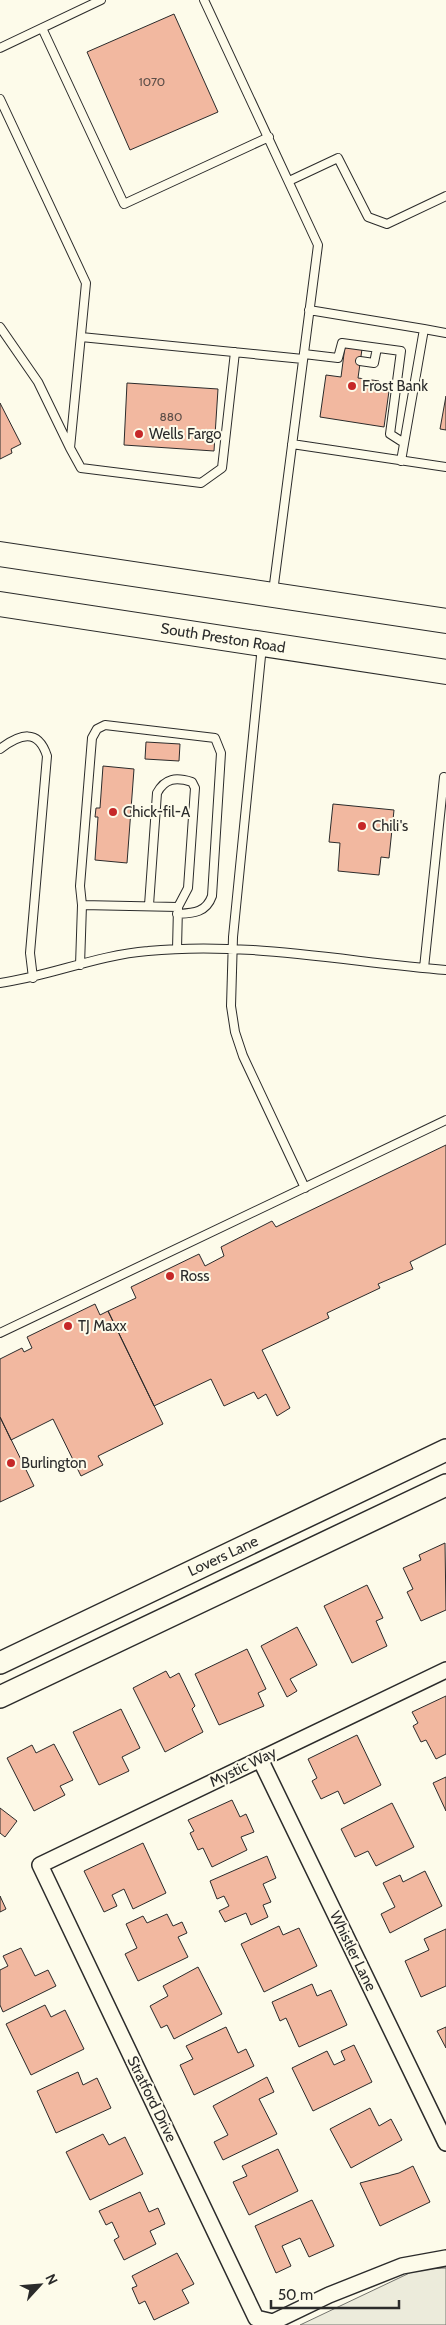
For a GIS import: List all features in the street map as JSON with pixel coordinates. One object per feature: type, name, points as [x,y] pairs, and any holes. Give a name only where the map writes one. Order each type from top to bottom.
[{"type":"main road","points":[[0,554],[446,620]]},
{"type":"main road","name":"South Preston Road","points":[[0,604],[446,672]]},
{"type":"street","name":"Lovers Lane","points":[[0,1663],[446,1450]]},
{"type":"street","name":"Lovers Lane","points":[[0,1697],[446,1485]]},
{"type":"street","name":"Mystic Way","points":[[40,1865],[446,1670]]},
{"type":"street","name":"Whistler Lane","points":[[260,1758],[446,2143]]},
{"type":"street","name":"Stratford Drive","points":[[40,1865],[256,2318],[273,2322],[329,2295],[402,2266],[446,2258]]},
{"type":"lane","points":[[0,48],[102,0]]},
{"type":"lane","points":[[204,0],[318,245],[272,594]]},
{"type":"lane","points":[[42,28],[124,204],[269,137]]},
{"type":"lane","points":[[0,99],[86,283],[70,448]]},
{"type":"lane","points":[[0,121],[8,117]]},
{"type":"lane","points":[[289,181],[338,158],[368,217],[387,224],[446,196]]},
{"type":"lane","points":[[309,310],[446,333]]},
{"type":"lane","points":[[0,326],[38,382],[81,468],[201,483],[222,468],[235,352]]},
{"type":"lane","points":[[401,461],[424,329]]},
{"type":"lane","points":[[81,337],[235,352],[340,358],[342,343],[401,351],[390,434],[404,443]]},
{"type":"lane","points":[[360,361],[374,363],[377,348]]},
{"type":"lane","points":[[292,444],[446,467]]},
{"type":"lane","points":[[262,644],[232,950],[232,1006],[240,1048],[305,1188]]},
{"type":"lane","points":[[80,965],[82,905],[80,886],[92,738],[97,729],[105,725],[215,738],[221,753],[212,896],[209,905],[204,910],[192,914],[148,905],[82,905]]},
{"type":"lane","points":[[0,749],[13,740],[25,736],[35,738],[44,746],[47,756],[30,953],[33,978]]},
{"type":"lane","points":[[424,968],[444,777]]},
{"type":"lane","points":[[148,905],[157,793],[161,785],[169,780],[176,779],[192,782],[195,788],[188,888],[177,910],[177,948]]},
{"type":"lane","points":[[0,983],[33,978],[129,953],[177,948],[286,953],[446,970]]},
{"type":"lane","points":[[0,1333],[446,1120]]},
{"type":"shaded area","points":[[446,2268],[446,2325],[300,2325],[418,2269]]},
{"type":"building","points":[[174,14],[218,112],[130,150],[87,52]]},
{"type":"building","name":"Frost Bank","points":[[345,346],[362,349],[358,378],[379,381],[378,390],[389,391],[384,427],[320,417],[326,375],[341,377]]},
{"type":"building","points":[[127,383],[218,389],[214,451],[124,445]]},
{"type":"building","points":[[446,396],[446,430],[440,429]]},
{"type":"building","points":[[0,403],[21,444],[11,449],[12,453],[0,459]]},
{"type":"building","points":[[146,742],[180,744],[179,761],[145,759]]},
{"type":"building","name":"Chick-fil-A","points":[[103,766],[134,769],[127,863],[95,860],[98,817],[95,817],[96,808],[100,808]]},
{"type":"building","name":"Chili's","points":[[333,804],[394,810],[389,858],[381,857],[379,875],[338,871],[340,843],[329,842]]},
{"type":"building","points":[[446,1145],[446,1244],[410,1262],[413,1269],[378,1284],[380,1288],[327,1313],[329,1318],[262,1350],[290,1408],[277,1416],[266,1394],[258,1399],[254,1392],[224,1406],[211,1379],[154,1406],[108,1311],[136,1298],[131,1287],[199,1254],[205,1266],[224,1256],[221,1247],[272,1221],[276,1227]]},
{"type":"building","points":[[95,1304],[100,1315],[108,1311],[163,1424],[98,1456],[103,1465],[81,1476],[53,1419],[11,1440],[0,1417],[0,1359],[22,1348],[24,1352],[32,1348],[27,1337]]},
{"type":"building","name":"Burlington","points":[[0,1417],[34,1486],[0,1502]]},
{"type":"building","points":[[445,1543],[446,1610],[421,1621],[407,1592],[413,1589],[403,1568],[421,1560],[419,1555]]},
{"type":"building","points":[[367,1585],[383,1618],[376,1621],[387,1646],[352,1663],[324,1606]]},
{"type":"building","points":[[297,1627],[317,1665],[290,1679],[297,1691],[287,1697],[261,1646]]},
{"type":"building","points":[[247,1649],[266,1689],[258,1693],[264,1706],[219,1725],[195,1674]]},
{"type":"building","points":[[166,1671],[170,1678],[179,1673],[195,1706],[192,1709],[203,1732],[165,1752],[133,1688]]},
{"type":"building","points":[[446,1696],[446,1754],[436,1759],[426,1740],[421,1742],[413,1726],[418,1723],[412,1712]]},
{"type":"building","points":[[121,1709],[140,1748],[122,1757],[129,1771],[99,1785],[73,1732]]},
{"type":"building","points":[[357,1735],[381,1785],[344,1804],[338,1791],[321,1799],[312,1781],[317,1778],[308,1759]]},
{"type":"building","points":[[54,1744],[73,1780],[60,1786],[65,1795],[34,1811],[7,1758],[32,1745],[36,1753]]},
{"type":"building","points":[[446,1777],[446,1811],[433,1783]]},
{"type":"building","points":[[232,1800],[240,1817],[246,1814],[254,1832],[241,1837],[247,1850],[212,1867],[203,1848],[198,1850],[190,1833],[194,1831],[188,1820]]},
{"type":"building","points":[[392,1803],[414,1847],[376,1866],[368,1851],[355,1857],[341,1829]]},
{"type":"building","points":[[0,1808],[17,1821],[5,1837],[0,1833]]},
{"type":"building","points":[[143,1843],[166,1893],[133,1909],[124,1889],[112,1895],[117,1906],[104,1912],[84,1871]]},
{"type":"building","points":[[267,1856],[276,1878],[263,1884],[271,1902],[263,1905],[268,1917],[251,1925],[246,1913],[225,1922],[219,1911],[229,1906],[224,1896],[217,1899],[210,1881]]},
{"type":"building","points":[[425,1871],[442,1906],[390,1933],[381,1914],[395,1907],[383,1883],[400,1875],[403,1882]]},
{"type":"building","points":[[0,1896],[6,1909],[0,1912]]},
{"type":"building","points":[[167,1914],[173,1926],[182,1922],[187,1933],[178,1937],[188,1957],[138,1981],[125,1954],[137,1948],[126,1924],[143,1916],[147,1923]]},
{"type":"building","points":[[279,1926],[283,1935],[299,1928],[317,1966],[264,1992],[241,1944]]},
{"type":"building","points":[[446,1929],[446,1986],[421,1997],[405,1961],[429,1950],[424,1939]]},
{"type":"building","points":[[21,1948],[35,1976],[48,1970],[56,1986],[3,2012],[0,2005],[0,1970],[8,1966],[3,1956]]},
{"type":"building","points":[[198,1967],[222,2014],[174,2039],[167,2025],[161,2028],[150,2006],[168,1996],[163,1986]]},
{"type":"building","points":[[312,1984],[317,1996],[331,1990],[347,2025],[299,2047],[286,2018],[280,2021],[272,2002]]},
{"type":"building","points":[[45,2005],[51,2017],[65,2010],[84,2049],[31,2075],[6,2024]]},
{"type":"building","points":[[226,2027],[238,2053],[246,2049],[254,2066],[194,2095],[180,2065],[193,2059],[186,2046]]},
{"type":"building","points":[[446,2027],[446,2048],[437,2031]]},
{"type":"building","points":[[354,2045],[372,2082],[313,2111],[292,2068],[327,2051],[334,2065],[345,2060],[341,2051]]},
{"type":"building","points":[[78,2072],[83,2085],[97,2078],[111,2108],[56,2133],[37,2091]]},
{"type":"building","points":[[267,2077],[274,2092],[259,2099],[277,2134],[223,2160],[214,2142],[228,2135],[213,2106]]},
{"type":"building","points":[[370,2108],[379,2126],[391,2119],[402,2140],[351,2168],[330,2129]]},
{"type":"building","points":[[103,2134],[109,2145],[125,2137],[143,2174],[90,2200],[66,2152]]},
{"type":"building","points":[[278,2149],[298,2191],[249,2215],[233,2182],[247,2176],[242,2166]]},
{"type":"building","points":[[413,2166],[430,2202],[380,2226],[360,2183],[399,2173]]},
{"type":"building","points":[[140,2192],[149,2212],[158,2208],[165,2224],[150,2231],[156,2244],[124,2260],[114,2240],[119,2237],[112,2222],[106,2225],[99,2211]]},
{"type":"building","points":[[312,2200],[334,2246],[309,2257],[300,2238],[282,2246],[291,2266],[276,2273],[255,2226]]},
{"type":"building","points":[[177,2253],[194,2284],[182,2290],[189,2303],[154,2320],[145,2301],[139,2304],[132,2288],[137,2286],[132,2276]]},
{"type":"place","name":"Frost Bank","points":[[352,386]]},
{"type":"place","name":"Wells Fargo","points":[[139,434]]},
{"type":"place","name":"Chick-fil-A","points":[[113,812]]},
{"type":"place","name":"Chili's","points":[[362,826]]},
{"type":"place","name":"Ross","points":[[170,1276]]},
{"type":"place","name":"TJ Maxx","points":[[68,1326]]},
{"type":"place","name":"Burlington","points":[[11,1463]]}]
